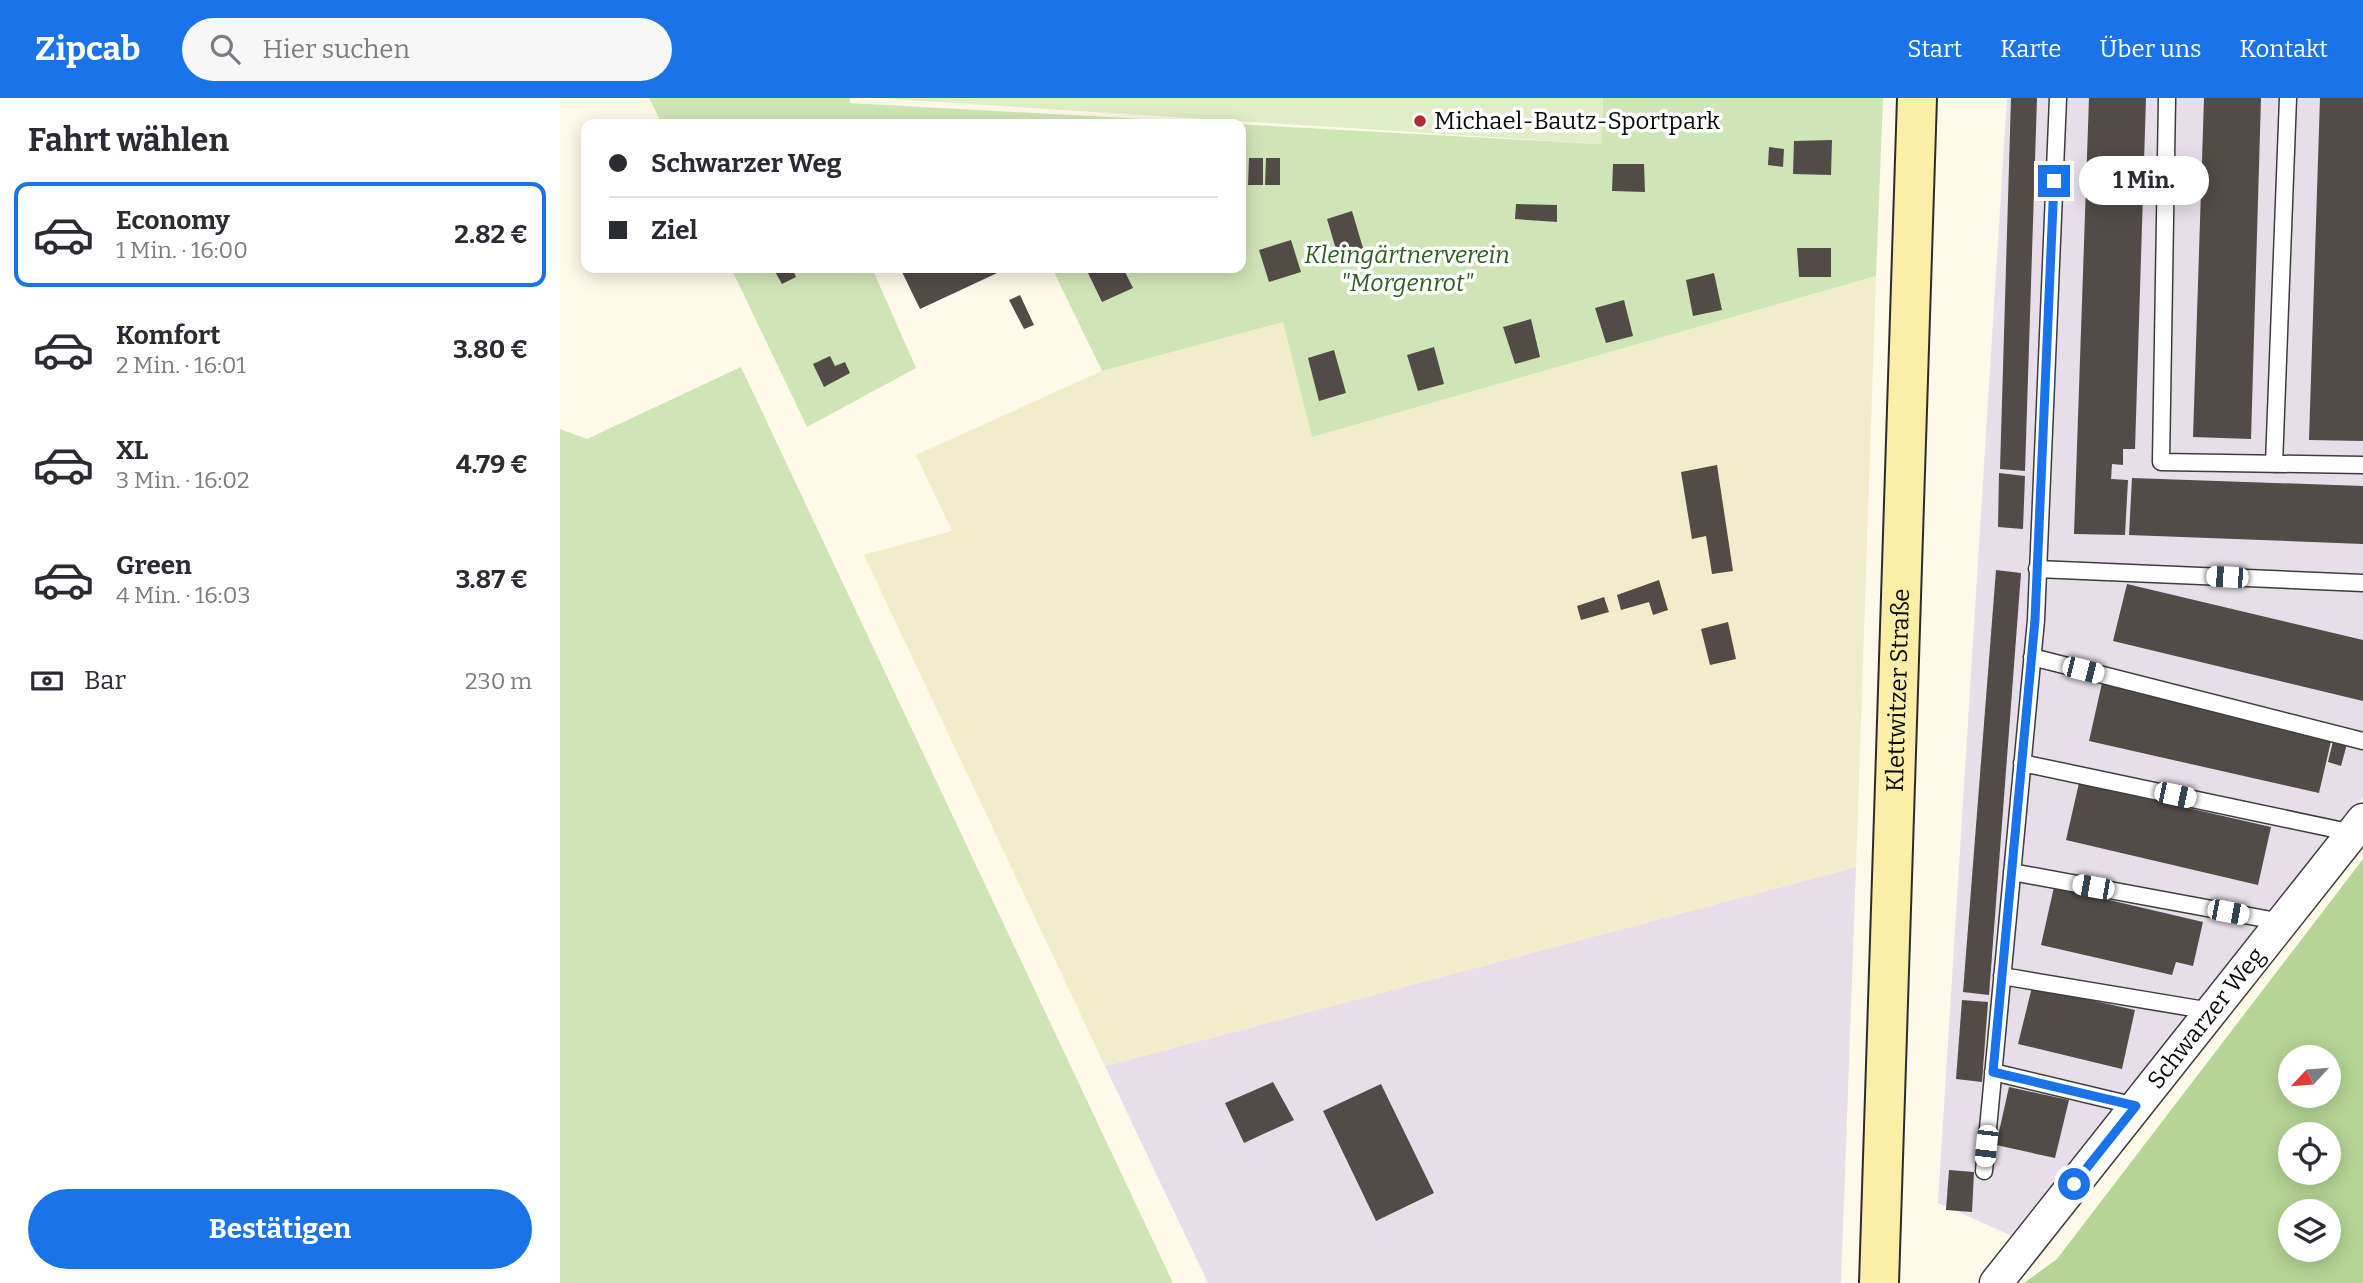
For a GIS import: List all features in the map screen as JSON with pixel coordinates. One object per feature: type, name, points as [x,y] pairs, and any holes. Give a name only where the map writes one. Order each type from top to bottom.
[{"type":"main road","name":"Klettwitzer Straße","points":[[1879,1283],[1917,98]]},
{"type":"street","name":"Schwarzer Weg","points":[[1996,1283],[2358,826]]},
{"type":"lane","points":[[1984,1171],[2032,657],[2058,98]]},
{"type":"lane","points":[[2167,98],[2161,462],[2363,465]]},
{"type":"lane","points":[[2274,464],[2288,98]]},
{"type":"lane","points":[[2037,569],[2363,583]]},
{"type":"lane","points":[[2032,657],[2363,741]]},
{"type":"lane","points":[[2022,762],[2358,826]]},
{"type":"lane","points":[[2012,872],[2282,922]]},
{"type":"lane","points":[[2002,976],[2211,1012]]},
{"type":"lane","points":[[1993,1072],[2136,1106]]},
{"type":"shaded area","points":[[2007,98],[2363,98],[2363,797],[2015,1237],[1938,1203]]},
{"type":"shaded area","points":[[1876,276],[1856,867],[1105,1066],[864,555],[952,531],[916,455],[1102,371],[1283,322],[1312,437]]},
{"type":"shaded area","points":[[1856,867],[1841,1283],[1208,1283],[1105,1066]]},
{"type":"green space","points":[[649,98],[850,98],[850,103],[1143,119],[660,119]]},
{"type":"green space","name":"Michael-Bautz-Sportpark","points":[[876,98],[1603,98],[1601,144],[1246,121],[1246,119],[1207,119]]},
{"type":"green space","name":"Kleingärtnerverein \"Morgenrot\"","points":[[1603,98],[1883,98],[1876,276],[1312,437],[1283,322],[1102,371],[1054,273],[1246,273],[1246,124],[1601,144]]},
{"type":"green space","points":[[733,273],[874,273],[916,368],[807,427]]},
{"type":"green space","points":[[741,367],[1173,1283],[560,1283],[560,429],[587,439]]},
{"type":"green space","points":[[2363,859],[2363,1283],[2024,1283],[2057,1259]]},
{"type":"building","points":[[2011,98],[2037,98],[2025,471],[2000,469]]},
{"type":"building","points":[[2089,98],[2146,98],[2135,449],[2123,449],[2123,465],[2112,464],[2111,479],[2128,480],[2125,535],[2074,534]]},
{"type":"building","points":[[2204,98],[2261,98],[2251,439],[2193,437]]},
{"type":"building","points":[[2320,98],[2363,98],[2363,441],[2309,440]]},
{"type":"building","points":[[1832,140],[1831,175],[1793,174],[1794,141]]},
{"type":"building","points":[[1769,147],[1784,149],[1783,167],[1768,165]]},
{"type":"building","points":[[1249,158],[1263,158],[1263,185],[1248,185]]},
{"type":"building","points":[[1266,158],[1280,158],[1280,185],[1265,185]]},
{"type":"building","points":[[1613,164],[1644,164],[1645,192],[1612,191]]},
{"type":"building","points":[[1516,204],[1557,205],[1557,222],[1515,219]]},
{"type":"building","points":[[1352,211],[1363,248],[1338,256],[1327,219]]},
{"type":"building","points":[[1291,240],[1301,272],[1269,282],[1259,250]]},
{"type":"building","points":[[1797,248],[1831,248],[1831,277],[1799,277]]},
{"type":"building","points":[[776,273],[794,273],[796,277],[782,284]]},
{"type":"building","points":[[902,273],[997,273],[920,309]]},
{"type":"building","points":[[1088,273],[1126,273],[1133,288],[1102,302]]},
{"type":"building","points":[[1714,273],[1722,310],[1693,316],[1686,280]]},
{"type":"building","points":[[1020,295],[1034,325],[1024,329],[1009,300]]},
{"type":"building","points":[[1624,300],[1633,336],[1606,343],[1595,308]]},
{"type":"building","points":[[1531,319],[1540,357],[1515,364],[1503,327]]},
{"type":"building","points":[[1434,347],[1444,384],[1418,391],[1407,355]]},
{"type":"building","points":[[1334,350],[1346,393],[1319,401],[1308,358]]},
{"type":"building","points":[[830,356],[835,366],[845,362],[850,373],[824,387],[813,364]]},
{"type":"building","points":[[1717,465],[1733,571],[1712,574],[1706,536],[1692,539],[1681,472]]},
{"type":"building","points":[[1999,473],[2025,476],[2023,529],[1998,527]]},
{"type":"building","points":[[2132,478],[2363,486],[2363,544],[2129,535]]},
{"type":"building","points":[[1996,570],[2021,573],[1989,995],[1963,992]]},
{"type":"building","points":[[1659,580],[1668,610],[1653,615],[1649,602],[1621,610],[1617,595]]},
{"type":"building","points":[[2127,584],[2363,640],[2363,701],[2113,641]]},
{"type":"building","points":[[1604,597],[1609,612],[1581,620],[1577,606]]},
{"type":"building","points":[[1728,622],[1736,659],[1710,665],[1701,629]]},
{"type":"building","points":[[2102,683],[2332,737],[2319,793],[2089,741]]},
{"type":"building","points":[[2334,737],[2348,740],[2341,766],[2328,762]]},
{"type":"building","points":[[2079,783],[2271,827],[2258,885],[2066,840]]},
{"type":"building","points":[[2054,887],[2203,922],[2193,966],[2176,962],[2172,975],[2041,945]]},
{"type":"building","points":[[2032,987],[2135,1010],[2122,1069],[2018,1044]]},
{"type":"building","points":[[1962,1000],[1988,1002],[1982,1082],[1956,1079]]},
{"type":"building","points":[[1273,1082],[1294,1120],[1244,1143],[1225,1103]]},
{"type":"building","points":[[1381,1084],[1434,1193],[1376,1221],[1323,1111]]},
{"type":"building","points":[[2009,1087],[2069,1100],[2055,1158],[1996,1145]]},
{"type":"building","points":[[1949,1170],[1974,1172],[1972,1212],[1946,1210]]},
{"type":"place","name":"Michael-Bautz-Sportpark","points":[[1420,121]]},
{"type":"route","points":[[2054,181],[2035,620],[1993,1072],[2136,1106],[2074,1184]]}]
